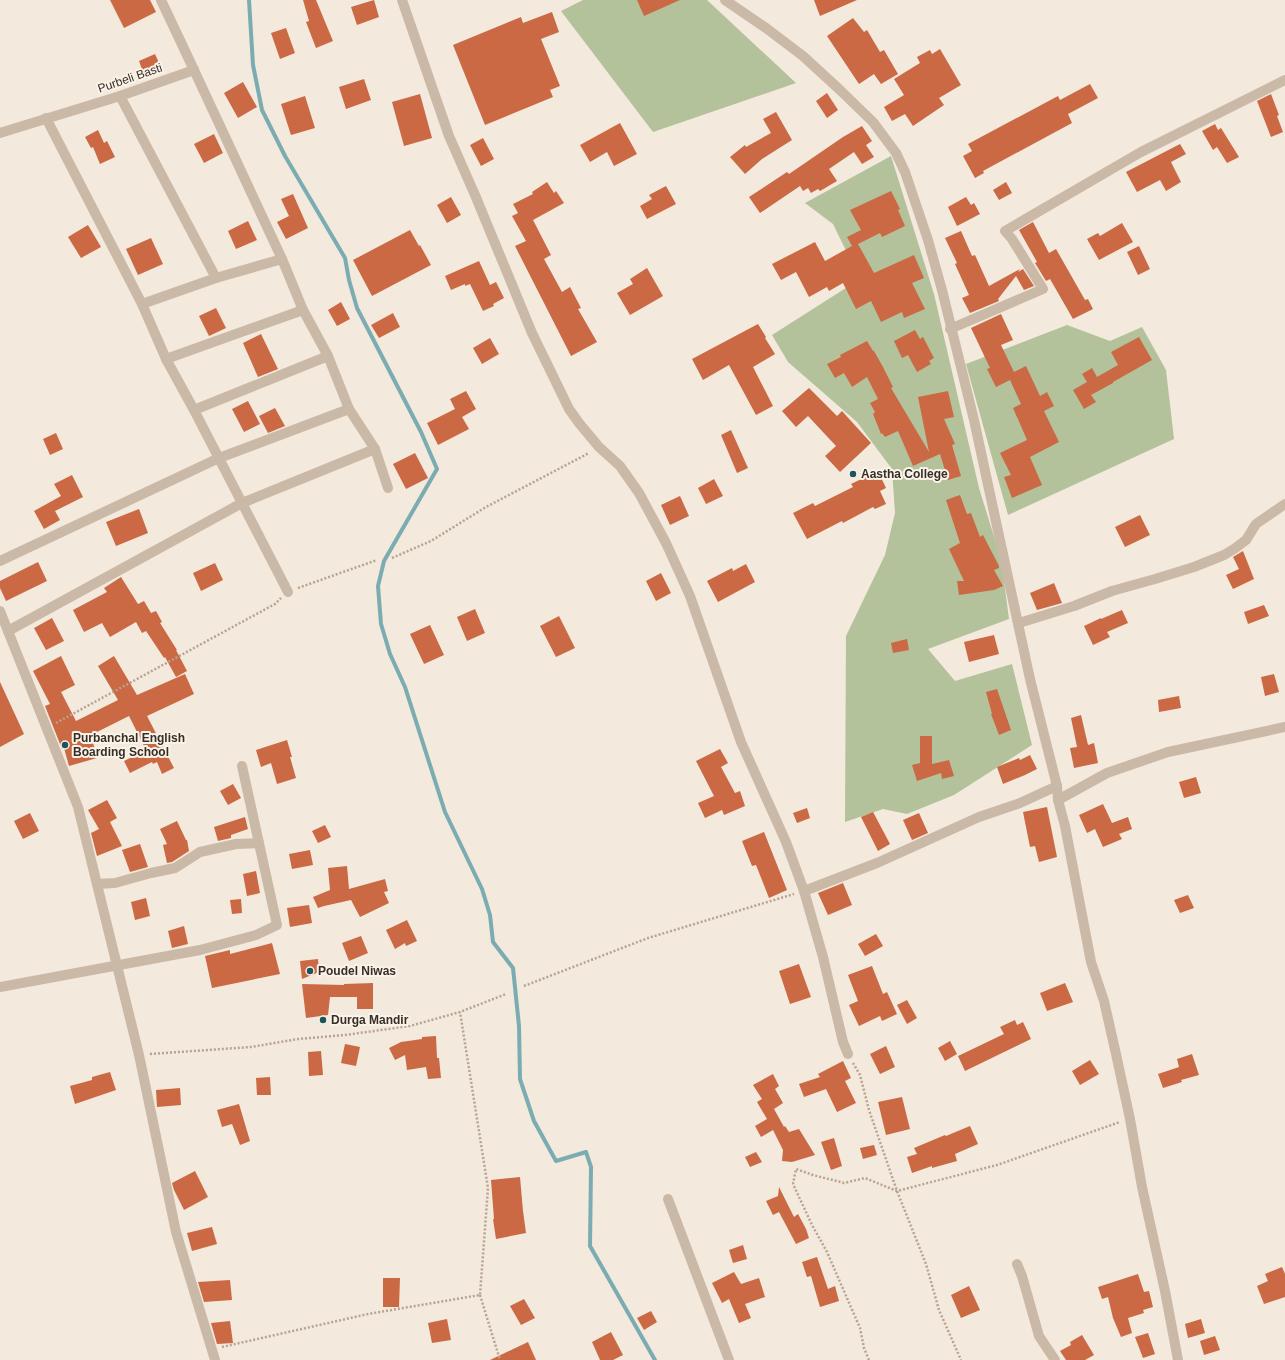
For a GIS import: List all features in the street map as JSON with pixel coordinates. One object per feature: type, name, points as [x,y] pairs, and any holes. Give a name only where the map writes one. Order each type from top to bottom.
[{"type":"street","points":[[161,0],[282,259],[303,310],[328,356],[349,409],[375,449],[388,488]]},
{"type":"street","points":[[402,0],[449,136],[532,332],[569,409],[600,447],[625,472],[639,493],[666,543],[698,617],[741,742],[786,842],[804,891],[823,957],[843,1042],[848,1054]]},
{"type":"street","points":[[725,0],[803,56],[873,122],[896,153],[905,172],[928,240],[974,420],[1030,679],[1057,786],[1058,800],[1065,826],[1092,962],[1104,1001],[1130,1119],[1142,1187],[1165,1291],[1178,1360]]},
{"type":"street","name":"Purbeli Basti","points":[[0,133],[120,96],[194,70]]},
{"type":"street","points":[[950,329],[1043,289],[1012,239],[1004,231],[1141,152],[1285,80]]},
{"type":"street","points":[[120,96],[216,278]]},
{"type":"street","points":[[46,118],[142,304],[166,359],[288,592]]},
{"type":"street","points":[[142,304],[216,278],[282,259]]},
{"type":"street","points":[[166,359],[303,310]]},
{"type":"street","points":[[194,410],[328,356]]},
{"type":"street","points":[[0,561],[219,458],[349,409]]},
{"type":"street","points":[[8,631],[242,503],[375,449]]},
{"type":"street","points":[[1019,623],[1074,606],[1112,591],[1155,580],[1224,555],[1246,540],[1256,524],[1285,504]]},
{"type":"street","points":[[0,611],[78,807],[139,1055],[176,1232],[215,1360]]},
{"type":"street","points":[[1058,800],[1108,773],[1168,752],[1285,727]]},
{"type":"street","points":[[0,987],[117,965],[153,960],[200,950],[256,935],[277,925],[242,766]]},
{"type":"street","points":[[804,891],[877,863],[972,820],[1020,803],[1057,786]]},
{"type":"street","points":[[97,884],[115,883],[175,868],[200,852],[236,844],[258,843]]},
{"type":"street","points":[[668,1199],[729,1360]]},
{"type":"street","points":[[1017,1264],[1022,1276],[1039,1336],[1055,1360]]},
{"type":"path","points":[[392,558],[431,541],[486,507],[600,447]]},
{"type":"path","points":[[47,728],[275,604],[288,592],[377,560]]},
{"type":"path","points":[[524,986],[648,938],[804,891]]},
{"type":"path","points":[[139,1055],[251,1047],[298,1039],[345,1036],[410,1026],[460,1012],[506,994]]},
{"type":"path","points":[[460,1012],[488,1188],[480,1295],[500,1360]]},
{"type":"path","points":[[848,1054],[860,1075],[869,1110],[897,1191],[926,1264],[939,1310],[962,1360]]},
{"type":"path","points":[[869,1360],[864,1348],[860,1328],[827,1252],[812,1225],[793,1184],[796,1169],[844,1183],[865,1178],[897,1191],[997,1165],[1130,1119]]},
{"type":"path","points":[[212,1349],[368,1314],[480,1295]]},
{"type":"green space","points":[[583,0],[707,0],[796,83],[653,132],[561,11]]},
{"type":"green space","points":[[891,156],[934,294],[979,488],[1001,559],[1009,619],[928,649],[955,681],[1012,664],[1032,745],[954,795],[907,814],[883,809],[845,822],[846,636],[885,555],[895,513],[892,469],[857,422],[788,362],[772,335],[860,279],[833,224],[805,203]]},
{"type":"green space","points":[[1067,325],[1110,341],[1142,327],[1166,370],[1174,439],[1008,515],[966,364]]},
{"type":"building","points":[[110,0],[150,0],[156,12],[124,28]]},
{"type":"building","points":[[303,0],[316,0],[333,41],[316,48],[306,22],[309,21]]},
{"type":"building","points":[[374,0],[379,17],[357,25],[351,7]]},
{"type":"building","points":[[637,0],[680,0],[644,16]]},
{"type":"building","points":[[814,0],[857,0],[820,16]]},
{"type":"building","points":[[552,12],[559,32],[541,39],[560,86],[550,90],[553,97],[485,125],[453,45],[521,17],[523,23]]},
{"type":"building","points":[[853,18],[864,32],[867,30],[880,52],[884,50],[898,74],[881,84],[874,74],[859,84],[827,36]]},
{"type":"building","points":[[286,28],[295,53],[280,59],[271,33]]},
{"type":"building","points":[[940,49],[961,85],[939,98],[944,105],[913,126],[905,114],[892,121],[884,107],[904,95],[894,79],[920,63],[917,57],[930,50],[932,54]]},
{"type":"building","points":[[155,54],[160,65],[143,72],[139,61]]},
{"type":"building","points":[[364,79],[371,100],[346,109],[339,87]]},
{"type":"building","points":[[243,82],[257,107],[238,118],[224,93]]},
{"type":"building","points":[[1090,84],[1098,98],[1068,114],[1072,123],[983,171],[984,173],[975,178],[963,156],[972,151],[968,144],[1058,96],[1060,100]]},
{"type":"building","points":[[827,93],[838,110],[827,118],[816,101]]},
{"type":"building","points":[[420,94],[432,138],[404,146],[392,102]]},
{"type":"building","points":[[1271,94],[1279,115],[1277,116],[1283,132],[1271,137],[1257,101]]},
{"type":"building","points":[[305,96],[315,128],[291,135],[281,104]]},
{"type":"building","points":[[776,112],[792,140],[762,159],[745,174],[730,157],[745,145],[746,147],[771,133],[763,119]]},
{"type":"building","points":[[620,123],[637,154],[614,166],[607,152],[590,162],[580,145]]},
{"type":"building","points":[[1215,124],[1218,130],[1221,128],[1239,157],[1227,163],[1217,147],[1213,150],[1202,131]]},
{"type":"building","points":[[862,126],[872,141],[866,145],[874,157],[862,164],[854,152],[829,169],[837,181],[820,191],[818,189],[811,193],[808,188],[803,191],[800,186],[760,213],[749,197],[787,172],[789,174],[843,137]]},
{"type":"building","points":[[98,130],[104,143],[107,141],[115,157],[100,164],[93,147],[91,148],[85,137]]},
{"type":"building","points":[[214,134],[223,153],[204,163],[194,144]]},
{"type":"building","points":[[483,138],[494,159],[481,166],[470,145]]},
{"type":"building","points":[[1180,144],[1186,154],[1171,162],[1181,182],[1166,191],[1160,180],[1137,192],[1126,172]]},
{"type":"building","points":[[547,182],[554,193],[556,191],[564,203],[533,220],[551,255],[544,259],[562,292],[570,287],[581,308],[578,309],[597,342],[571,356],[515,246],[526,241],[512,216],[518,213],[513,204],[533,194],[532,192]]},
{"type":"building","points":[[1006,182],[1012,193],[999,200],[993,190]]},
{"type":"building","points":[[666,186],[676,204],[647,219],[640,206],[652,199],[649,195]]},
{"type":"building","points":[[891,191],[900,209],[898,210],[905,226],[882,237],[880,233],[858,244],[874,273],[914,255],[924,278],[912,283],[925,309],[904,318],[902,312],[881,322],[871,301],[856,309],[843,283],[829,291],[827,287],[809,297],[796,272],[781,280],[772,264],[815,242],[825,261],[852,246],[847,237],[861,230],[850,210]]},
{"type":"building","points":[[293,194],[308,228],[286,239],[277,222],[289,216],[281,199]]},
{"type":"building","points":[[451,197],[461,215],[447,223],[437,205]]},
{"type":"building","points":[[966,197],[971,205],[974,203],[980,214],[957,226],[948,207]]},
{"type":"building","points":[[248,221],[257,240],[236,249],[228,231]]},
{"type":"building","points":[[1033,222],[1049,253],[1056,249],[1085,300],[1088,299],[1093,309],[1073,319],[1050,279],[1046,281],[1035,263],[1037,262],[1019,230]]},
{"type":"building","points":[[1122,223],[1133,242],[1099,260],[1087,239],[1098,233],[1100,236]]},
{"type":"building","points":[[88,225],[101,247],[81,258],[68,237]]},
{"type":"building","points":[[410,230],[431,265],[372,296],[353,260]]},
{"type":"building","points":[[961,231],[972,256],[975,255],[989,286],[1020,269],[1018,272],[1023,269],[1034,286],[1024,290],[1016,276],[998,299],[999,301],[970,313],[962,298],[969,295],[955,264],[957,263],[945,238]]},
{"type":"building","points":[[151,238],[163,264],[138,275],[126,249]]},
{"type":"building","points":[[1139,246],[1150,269],[1138,275],[1127,252]]},
{"type":"building","points":[[479,261],[490,285],[496,282],[504,298],[493,304],[494,306],[483,311],[470,284],[465,286],[465,284],[451,290],[445,276]]},
{"type":"building","points":[[647,268],[663,296],[630,315],[617,293],[633,284],[630,279]]},
{"type":"building","points":[[341,302],[350,319],[337,326],[328,310]]},
{"type":"building","points":[[216,308],[226,328],[209,336],[199,316]]},
{"type":"building","points":[[393,313],[400,327],[379,338],[371,325]]},
{"type":"building","points":[[1001,314],[1013,340],[1001,345],[1014,372],[1026,366],[1040,396],[1047,392],[1054,406],[1044,411],[1059,442],[1030,457],[1042,485],[1012,498],[1004,477],[1011,475],[1000,453],[1027,440],[1013,408],[1021,404],[1010,380],[996,387],[987,369],[990,368],[971,328]]},
{"type":"building","points":[[758,324],[775,354],[753,367],[773,406],[756,415],[729,365],[703,380],[692,359]]},
{"type":"building","points":[[915,330],[920,339],[923,337],[934,358],[929,361],[931,364],[917,372],[908,355],[902,358],[894,341]]},
{"type":"building","points":[[261,334],[278,369],[258,377],[243,343]]},
{"type":"building","points":[[1139,337],[1152,360],[1091,395],[1096,402],[1084,409],[1073,390],[1087,382],[1082,374],[1092,368],[1097,377],[1118,365],[1111,352]]},
{"type":"building","points":[[490,338],[499,354],[482,364],[473,348]]},
{"type":"building","points":[[867,341],[883,367],[893,387],[891,388],[929,452],[918,397],[948,391],[954,417],[944,419],[955,444],[952,445],[961,476],[948,480],[940,454],[913,466],[898,431],[885,437],[882,433],[881,434],[873,414],[875,412],[870,403],[878,399],[867,377],[852,387],[844,373],[835,378],[827,364],[841,357],[840,355]]},
{"type":"building","points":[[809,388],[837,416],[842,411],[871,443],[840,472],[825,456],[836,446],[808,416],[796,427],[782,411]]},
{"type":"building","points":[[466,391],[476,409],[462,417],[469,429],[438,445],[427,423],[455,409],[450,399]]},
{"type":"building","points":[[248,401],[260,424],[244,432],[232,409]]},
{"type":"building","points":[[275,408],[285,426],[268,433],[259,416]]},
{"type":"building","points":[[731,430],[748,468],[737,473],[721,435]]},
{"type":"building","points":[[56,433],[63,449],[50,455],[43,439]]},
{"type":"building","points":[[415,453],[428,478],[406,489],[393,464]]},
{"type":"building","points":[[878,471],[886,488],[880,491],[886,504],[875,509],[873,507],[843,523],[842,521],[807,539],[793,513],[813,503],[815,506],[853,487],[851,484]]},
{"type":"building","points":[[72,475],[83,497],[55,511],[60,520],[44,529],[34,511],[61,496],[54,484]]},
{"type":"building","points":[[714,479],[723,496],[706,504],[698,488]]},
{"type":"building","points":[[960,495],[967,514],[971,513],[980,537],[983,535],[999,566],[999,568],[994,570],[1003,586],[994,590],[959,595],[957,581],[964,581],[949,549],[960,543],[946,500]]},
{"type":"building","points":[[680,496],[689,516],[670,525],[661,505]]},
{"type":"building","points":[[139,509],[148,533],[116,546],[106,522]]},
{"type":"building","points":[[1140,515],[1150,535],[1125,547],[1115,527]]},
{"type":"building","points":[[1243,551],[1254,579],[1233,589],[1226,575],[1239,569],[1233,557]]},
{"type":"building","points":[[38,562],[47,581],[6,601],[0,588],[0,581]]},
{"type":"building","points":[[215,563],[223,580],[201,591],[193,573]]},
{"type":"building","points":[[746,564],[755,582],[718,602],[707,581],[732,568],[733,571]]},
{"type":"building","points":[[661,573],[671,593],[656,601],[646,581]]},
{"type":"building","points":[[121,577],[138,604],[144,601],[151,613],[156,611],[162,622],[160,623],[177,650],[187,671],[176,677],[165,657],[164,658],[146,631],[142,633],[136,622],[110,637],[102,623],[84,632],[73,610],[107,592],[104,588]]},
{"type":"building","points":[[1054,583],[1062,603],[1037,610],[1030,593]]},
{"type":"building","points":[[1264,605],[1269,616],[1248,624],[1244,612]]},
{"type":"building","points":[[475,609],[485,633],[467,641],[457,617]]},
{"type":"building","points":[[1122,610],[1128,623],[1107,632],[1110,637],[1093,645],[1084,626]]},
{"type":"building","points":[[559,616],[575,648],[556,657],[540,626]]},
{"type":"building","points":[[52,618],[64,641],[46,650],[34,628]]},
{"type":"building","points":[[430,625],[444,655],[424,664],[410,634]]},
{"type":"building","points":[[994,635],[999,654],[969,662],[964,642]]},
{"type":"building","points":[[907,639],[909,650],[893,653],[891,643]]},
{"type":"building","points":[[61,656],[75,685],[61,692],[76,721],[118,700],[98,666],[114,656],[137,695],[185,674],[194,694],[147,716],[174,768],[162,774],[157,762],[153,764],[152,762],[130,773],[124,761],[146,750],[129,716],[91,735],[97,758],[69,766],[64,748],[62,749],[45,706],[50,704],[33,671]]},
{"type":"building","points":[[1274,674],[1279,692],[1265,696],[1261,677]]},
{"type":"building","points":[[0,682],[24,734],[0,747]]},
{"type":"building","points":[[997,689],[1011,730],[999,735],[991,714],[986,692]]},
{"type":"building","points":[[1179,696],[1181,708],[1159,712],[1158,700]]},
{"type":"building","points":[[1081,715],[1088,745],[1094,743],[1098,763],[1074,768],[1070,748],[1077,747],[1071,718]]},
{"type":"building","points":[[920,736],[932,736],[932,764],[949,760],[954,776],[942,779],[941,773],[917,781],[912,765],[920,763]]},
{"type":"building","points":[[287,740],[296,778],[277,784],[271,763],[261,767],[256,750]]},
{"type":"building","points":[[720,749],[728,763],[721,767],[735,793],[740,791],[745,806],[724,815],[722,810],[705,818],[698,803],[714,796],[696,761]]},
{"type":"building","points":[[1030,755],[1037,769],[1003,784],[997,767],[1019,758],[1020,760]]},
{"type":"building","points":[[1196,777],[1201,793],[1184,798],[1179,782]]},
{"type":"building","points":[[233,784],[241,798],[228,805],[220,791]]},
{"type":"building","points":[[107,800],[117,818],[110,822],[122,846],[97,856],[91,833],[99,829],[88,810]]},
{"type":"building","points":[[1103,804],[1112,823],[1128,817],[1132,829],[1119,834],[1122,839],[1103,847],[1095,829],[1087,833],[1079,815]]},
{"type":"building","points":[[1047,807],[1057,857],[1039,862],[1035,846],[1030,847],[1023,812]]},
{"type":"building","points":[[807,808],[810,818],[797,823],[793,813]]},
{"type":"building","points":[[873,812],[890,844],[878,851],[861,817]]},
{"type":"building","points":[[30,813],[39,831],[23,839],[14,821]]},
{"type":"building","points":[[919,813],[928,833],[912,840],[903,820]]},
{"type":"building","points":[[245,817],[248,829],[231,835],[231,838],[218,841],[214,827]]},
{"type":"building","points":[[177,821],[187,840],[189,851],[172,862],[167,863],[163,845],[167,844],[160,829]]},
{"type":"building","points":[[325,825],[331,837],[318,843],[312,831]]},
{"type":"building","points":[[764,832],[787,890],[769,898],[756,865],[752,866],[742,841]]},
{"type":"building","points":[[140,844],[148,867],[130,872],[122,850]]},
{"type":"building","points":[[310,850],[313,865],[292,869],[289,854]]},
{"type":"building","points":[[347,866],[349,889],[385,879],[388,891],[384,892],[389,903],[360,917],[351,900],[318,908],[313,897],[330,890],[328,868]]},
{"type":"building","points":[[256,871],[260,893],[247,896],[243,874]]},
{"type":"building","points":[[843,883],[852,905],[828,915],[818,893]]},
{"type":"building","points":[[1188,895],[1194,908],[1180,913],[1174,900]]},
{"type":"building","points":[[146,898],[150,916],[135,920],[131,902]]},
{"type":"building","points":[[241,899],[242,913],[232,914],[230,900]]},
{"type":"building","points":[[309,905],[312,923],[290,927],[287,908]]},
{"type":"building","points":[[407,920],[417,941],[406,946],[405,943],[395,949],[386,930]]},
{"type":"building","points":[[184,926],[188,944],[172,948],[168,931]]},
{"type":"building","points":[[876,934],[883,946],[865,956],[858,944]]},
{"type":"building","points":[[361,936],[368,953],[349,961],[342,943]]},
{"type":"building","points":[[272,943],[280,974],[212,988],[205,956],[230,950],[230,954]]},
{"type":"building","name":"Poudel Niwas","points":[[318,959],[319,972],[302,979],[300,961]]},
{"type":"building","points":[[799,964],[811,997],[790,1004],[779,971]]},
{"type":"building","points":[[872,966],[883,994],[887,992],[897,1014],[882,1021],[880,1016],[859,1026],[849,1005],[858,1001],[848,975]]},
{"type":"building","points":[[373,983],[373,1009],[357,1009],[357,997],[330,997],[328,1015],[306,1018],[302,984],[344,985]]},
{"type":"building","points":[[1065,983],[1073,1002],[1047,1011],[1040,993]]},
{"type":"building","points":[[907,1000],[917,1018],[907,1024],[897,1005]]},
{"type":"building","points":[[1015,1020],[1017,1025],[1023,1022],[1031,1039],[965,1071],[958,1056],[1004,1034],[1000,1027]]},
{"type":"building","points":[[436,1036],[437,1058],[439,1058],[441,1078],[428,1079],[426,1067],[407,1070],[405,1055],[395,1060],[389,1048],[401,1042],[422,1039],[422,1037]]},
{"type":"building","points":[[950,1041],[957,1054],[945,1061],[938,1048]]},
{"type":"building","points":[[345,1044],[360,1047],[356,1066],[341,1063]]},
{"type":"building","points":[[886,1046],[895,1067],[880,1074],[870,1054]]},
{"type":"building","points":[[321,1051],[323,1075],[309,1076],[308,1052]]},
{"type":"building","points":[[1192,1054],[1199,1075],[1181,1080],[1182,1082],[1163,1088],[1158,1074],[1179,1067],[1177,1059]]},
{"type":"building","points":[[1090,1060],[1099,1074],[1080,1085],[1072,1071]]},
{"type":"building","points":[[843,1061],[851,1078],[845,1081],[856,1103],[837,1112],[826,1089],[804,1097],[799,1084],[820,1077],[818,1074]]},
{"type":"building","points":[[110,1072],[116,1090],[75,1104],[70,1086],[92,1080],[92,1077]]},
{"type":"building","points":[[773,1074],[779,1086],[775,1089],[783,1103],[774,1109],[784,1127],[785,1126],[789,1132],[799,1129],[815,1155],[792,1162],[782,1161],[783,1150],[773,1130],[761,1137],[755,1126],[767,1119],[757,1102],[762,1099],[753,1085]]},
{"type":"building","points":[[270,1077],[271,1095],[257,1095],[256,1078]]},
{"type":"building","points":[[180,1088],[181,1105],[157,1107],[156,1090]]},
{"type":"building","points":[[902,1097],[910,1129],[886,1135],[878,1102]]},
{"type":"building","points":[[239,1104],[250,1141],[240,1145],[232,1124],[222,1127],[217,1110]]},
{"type":"building","points":[[970,1126],[978,1144],[955,1154],[957,1161],[932,1168],[932,1166],[912,1173],[907,1157],[917,1154],[914,1148]]},
{"type":"building","points":[[834,1138],[842,1166],[831,1170],[821,1142]]},
{"type":"building","points":[[874,1145],[877,1155],[863,1159],[860,1148]]},
{"type":"building","points":[[756,1152],[762,1162],[750,1167],[745,1157]]},
{"type":"building","points":[[195,1171],[208,1197],[184,1210],[172,1183]]},
{"type":"building","points":[[520,1177],[526,1233],[496,1239],[493,1219],[491,1180]]},
{"type":"building","points":[[779,1187],[794,1217],[798,1214],[809,1238],[796,1244],[779,1212],[773,1215],[766,1201],[778,1196]]},
{"type":"building","points":[[212,1227],[217,1244],[192,1251],[187,1233]]},
{"type":"building","points":[[743,1245],[747,1259],[733,1263],[729,1250]]},
{"type":"building","points":[[817,1257],[828,1289],[835,1286],[839,1301],[820,1307],[811,1276],[807,1277],[802,1262]]},
{"type":"building","points":[[1282,1267],[1285,1274],[1285,1297],[1264,1304],[1257,1286],[1268,1281],[1265,1274]]},
{"type":"building","points":[[734,1272],[741,1284],[759,1278],[765,1297],[745,1304],[751,1318],[739,1323],[729,1299],[722,1303],[712,1283]]},
{"type":"building","points":[[1138,1274],[1144,1292],[1149,1291],[1153,1307],[1143,1310],[1144,1313],[1128,1318],[1132,1333],[1121,1337],[1113,1318],[1108,1297],[1102,1299],[1098,1287]]},
{"type":"building","points":[[383,1278],[400,1278],[399,1307],[383,1307]]},
{"type":"building","points":[[230,1280],[232,1300],[204,1302],[198,1282]]},
{"type":"building","points":[[969,1286],[980,1310],[961,1318],[951,1295]]},
{"type":"building","points":[[524,1299],[535,1318],[521,1325],[510,1306]]},
{"type":"building","points":[[651,1311],[657,1322],[644,1330],[637,1318]]},
{"type":"building","points":[[447,1319],[451,1340],[432,1343],[428,1323]]},
{"type":"building","points":[[1201,1319],[1205,1333],[1188,1338],[1185,1324]]},
{"type":"building","points":[[230,1321],[233,1343],[217,1344],[211,1323]]},
{"type":"building","points":[[611,1332],[623,1355],[613,1360],[600,1360],[592,1342]]},
{"type":"building","points":[[1148,1333],[1155,1354],[1143,1358],[1135,1337]]},
{"type":"building","points":[[1082,1335],[1094,1355],[1085,1360],[1066,1360],[1060,1351],[1071,1345],[1070,1342]]},
{"type":"building","points":[[1215,1336],[1220,1350],[1204,1355],[1200,1341]]},
{"type":"building","points":[[528,1342],[536,1360],[490,1360]]},
{"type":"waterway","points":[[249,0],[253,65],[262,110],[285,156],[345,258],[349,280],[357,308],[421,432],[437,469],[384,561],[378,586],[381,624],[390,654],[405,687],[445,812],[482,889],[490,915],[493,942],[513,968],[519,1026],[520,1079],[534,1121],[556,1161],[586,1152],[591,1167],[590,1246],[655,1360]]},
{"type":"place","name":"Aastha College","points":[[853,474]]},
{"type":"place","name":"Purbanchal English Boarding School","points":[[65,745]]},
{"type":"place","name":"Poudel Niwas","points":[[310,971]]},
{"type":"place","name":"Durga Mandir","points":[[323,1020]]}]
